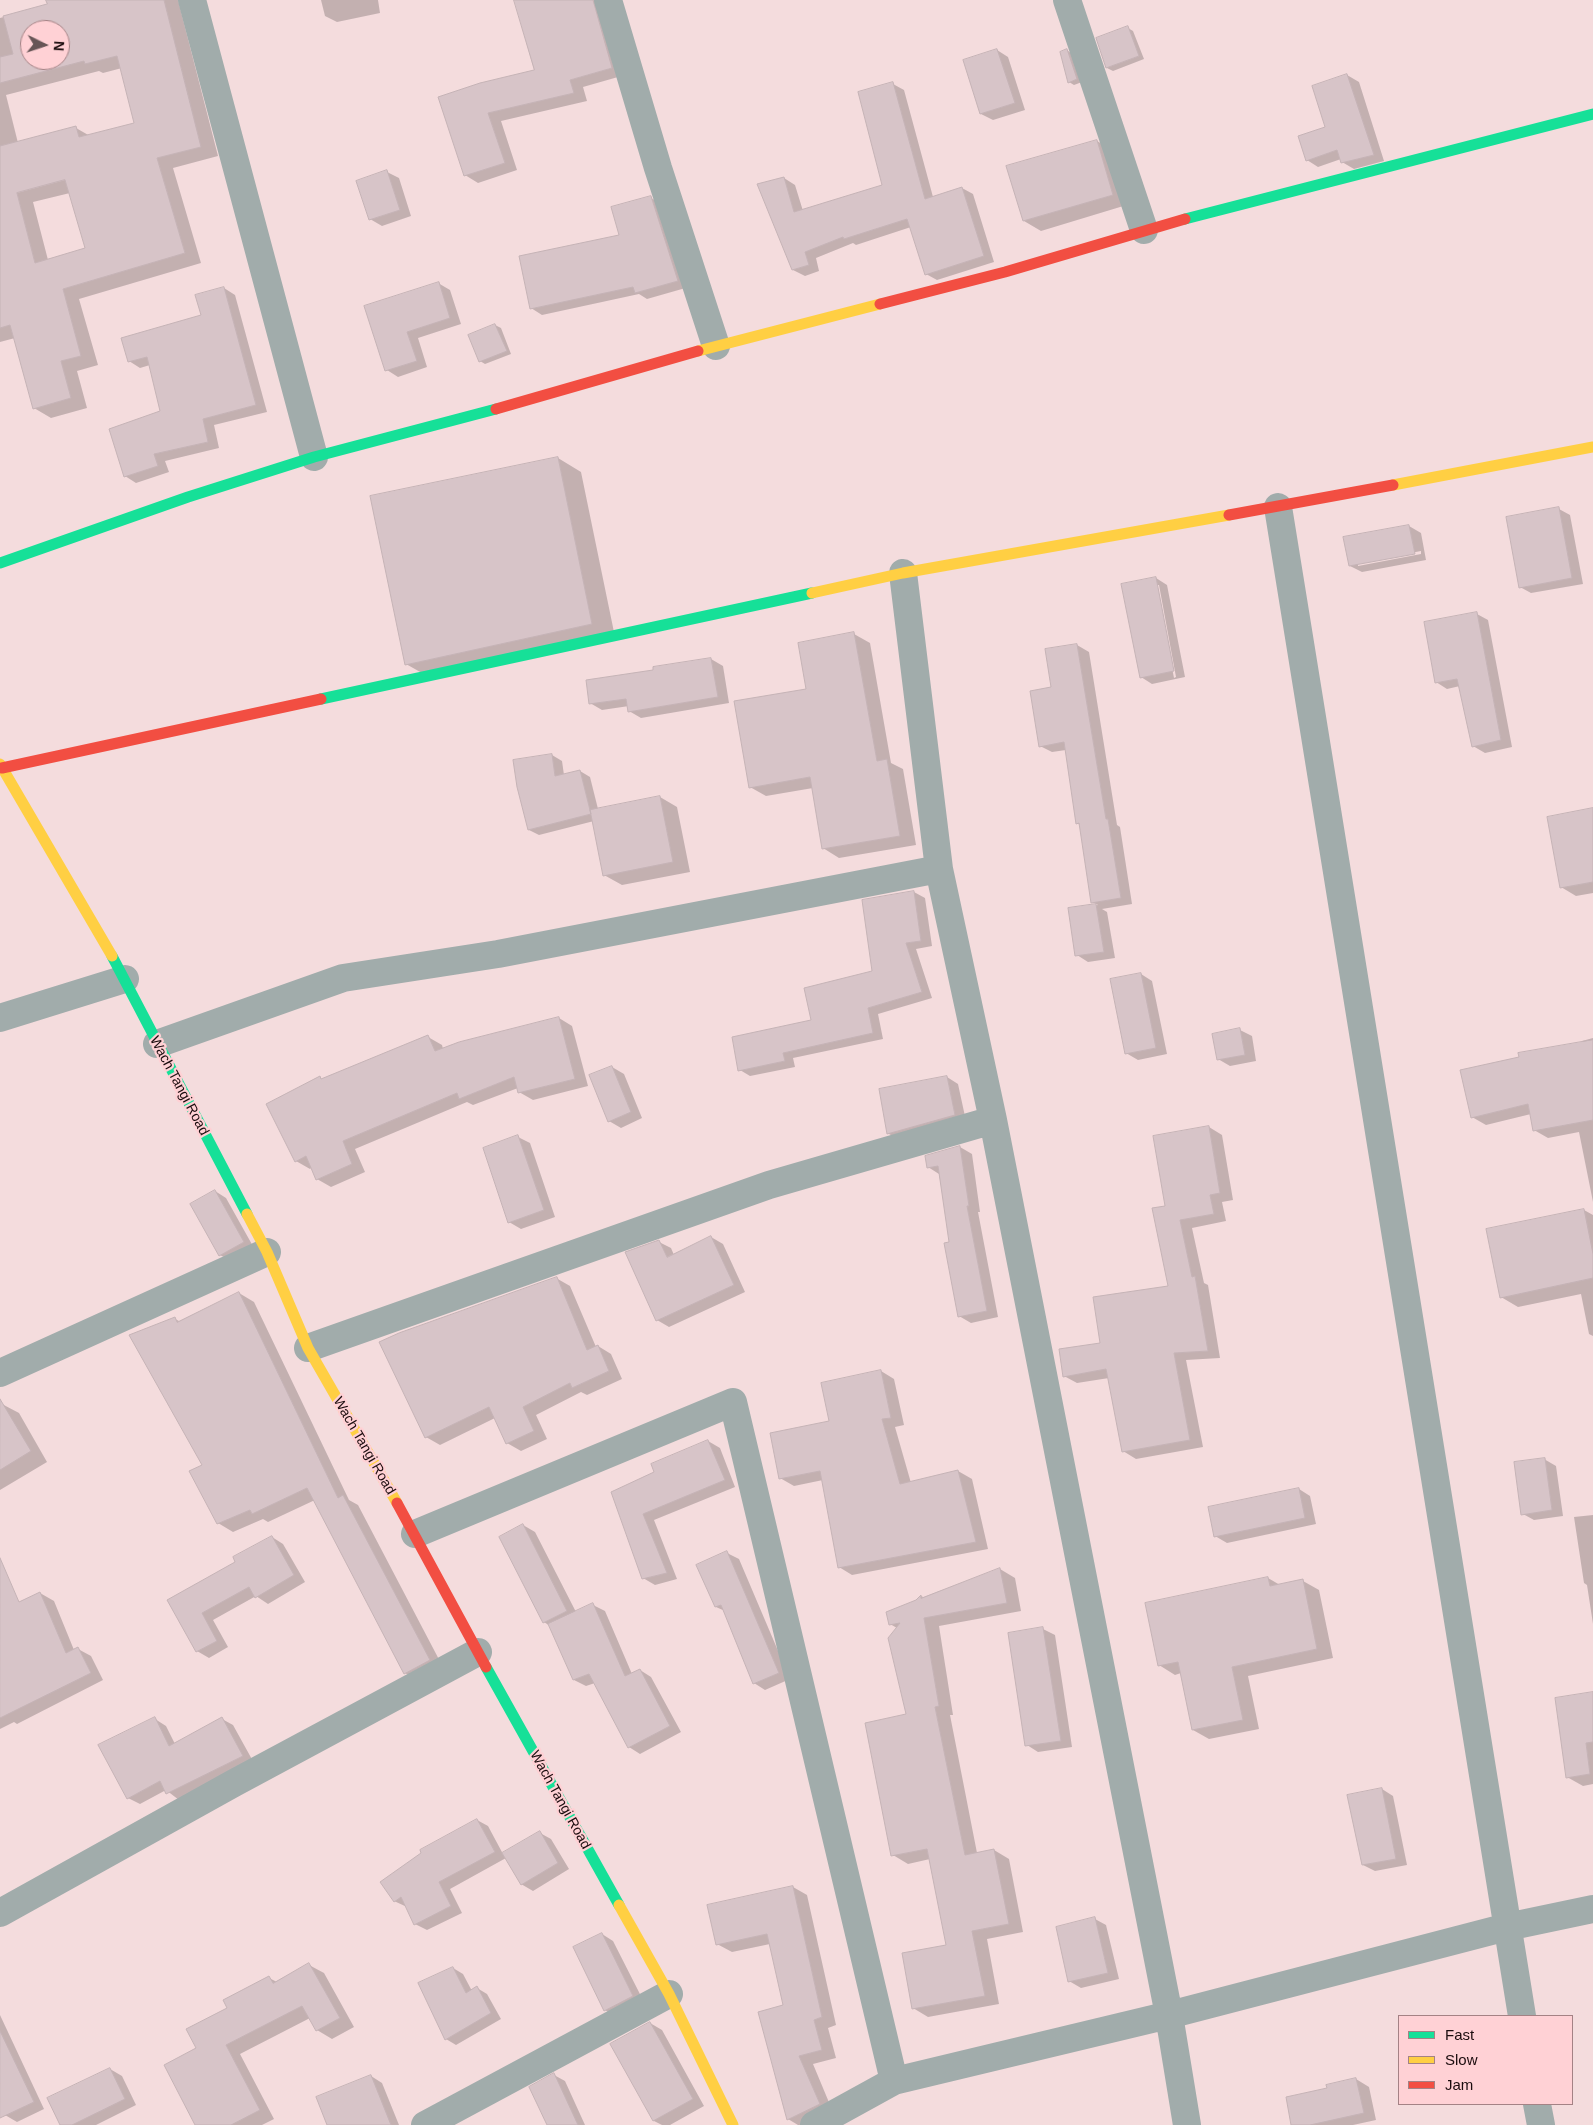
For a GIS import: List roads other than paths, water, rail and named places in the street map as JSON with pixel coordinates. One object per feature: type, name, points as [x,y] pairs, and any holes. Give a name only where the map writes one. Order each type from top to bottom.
[{"type":"street","points":[[192,0],[314,457]]},
{"type":"street","points":[[608,0],[658,168],[716,346]]},
{"type":"street","points":[[1067,0],[1144,230]]},
{"type":"street","points":[[0,563],[188,497],[314,457],[470,417],[716,346],[1005,272],[1144,230],[1593,114]]},
{"type":"street","points":[[1,766],[903,573],[1104,536],[1278,507],[1593,447]]},
{"type":"street","points":[[1278,507],[1522,2015]]},
{"type":"street","points":[[903,573],[939,869],[992,1120],[1169,2015],[1187,2125]]},
{"type":"street","name":"Wach Tangi Road","points":[[1,766],[125,979],[157,1044],[267,1252],[308,1348],[414,1534],[669,1994],[733,2125]]},
{"type":"street","points":[[157,1044],[343,978],[498,954],[939,869]]},
{"type":"street","points":[[0,1018],[125,979]]},
{"type":"street","points":[[308,1348],[769,1185],[992,1120]]},
{"type":"street","points":[[0,1373],[267,1252]]},
{"type":"street","points":[[414,1534],[733,1402],[894,2081]]},
{"type":"street","points":[[0,1913],[234,1783],[478,1652]]},
{"type":"street","points":[[814,2125],[894,2081],[1169,2015],[1507,1927],[1593,1909]]},
{"type":"street","points":[[424,2125],[669,1994]]},
{"type":"street","points":[[1537,2105],[1541,2125]]}]
